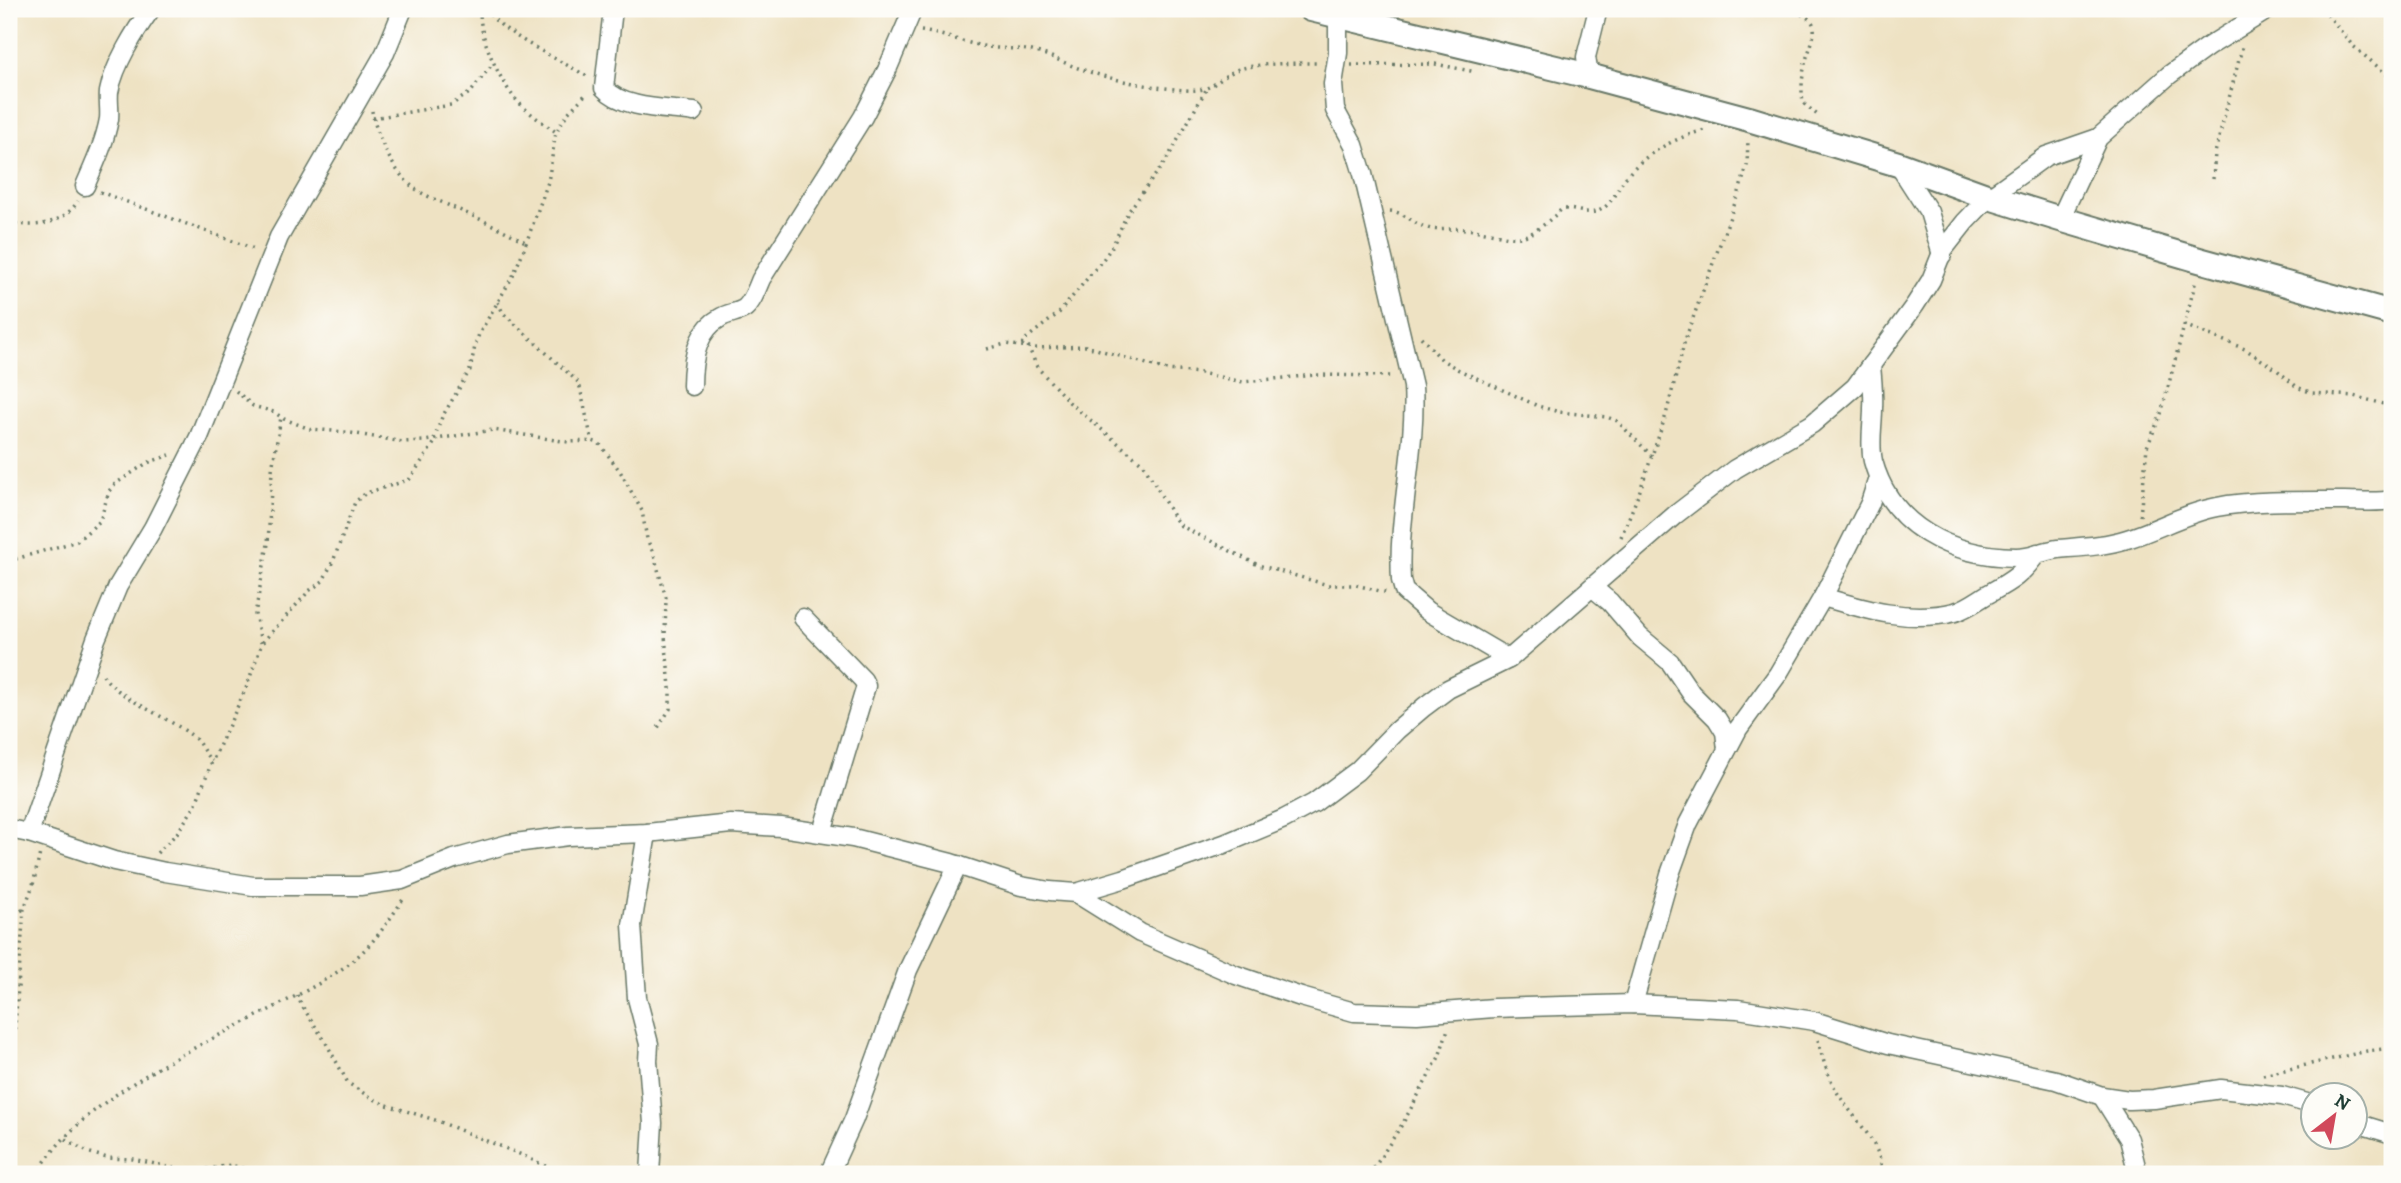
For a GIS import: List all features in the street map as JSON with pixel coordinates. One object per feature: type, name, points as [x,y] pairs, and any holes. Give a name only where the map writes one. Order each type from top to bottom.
[{"type":"street","points":[[85,186],[109,118],[109,93],[113,80],[130,39],[151,9]]},
{"type":"street","points":[[36,835],[90,656],[118,586],[153,527],[195,446],[279,237],[385,53],[403,9]]},
{"type":"street","points":[[613,9],[601,77],[604,88],[611,96],[640,105],[694,112]]},
{"type":"street","points":[[692,386],[695,351],[706,329],[716,320],[746,307],[863,117],[913,9]]},
{"type":"street","points":[[1311,9],[1337,13],[1589,76],[1749,120],[1898,164],[2060,219],[2392,313]]},
{"type":"street","points":[[1589,76],[1586,57],[1598,9]]},
{"type":"street","points":[[2060,219],[2098,138],[2169,75],[2208,46],[2269,9]]},
{"type":"street","points":[[1337,13],[1335,110],[1354,145],[1412,378],[1415,404],[1405,491],[1400,570],[1404,591],[1427,611],[1509,659]]},
{"type":"street","points":[[9,829],[36,835],[114,861],[253,886],[360,886],[402,880],[454,859],[508,844],[568,836],[647,833],[732,824],[822,832],[866,841],[958,865],[1021,886],[1076,893],[1123,879],[1224,844],[1284,819],[1314,803],[1357,771],[1424,706],[1448,689],[1509,659],[1675,515],[1735,469],[1812,424],[1855,387],[1931,280],[1941,254],[1965,222],[1989,197],[2046,156],[2098,138]]},
{"type":"street","points":[[1898,164],[1929,212],[1941,254]]},
{"type":"street","points":[[1871,365],[1874,407],[1872,457],[1878,478],[1890,502],[1925,532],[1947,543],[1985,555],[2020,557],[2103,544],[2138,535],[2189,514],[2218,506],[2392,500]]},
{"type":"street","points":[[1633,1004],[1670,874],[1688,824],[1738,729],[1778,674],[1823,597],[1870,503],[1878,478]]},
{"type":"street","points":[[1823,597],[1896,616],[1955,612],[2020,575],[2037,553]]},
{"type":"street","points":[[1592,587],[1610,602],[1640,637],[1670,662],[1690,693],[1717,719],[1725,732],[1727,749]]},
{"type":"street","points":[[803,618],[866,686],[822,832]]},
{"type":"street","points":[[647,833],[632,925],[636,986],[649,1044],[653,1123],[650,1174]]},
{"type":"street","points":[[829,1174],[855,1119],[908,970],[958,865]]},
{"type":"street","points":[[1076,893],[1140,933],[1236,975],[1354,1012],[1417,1014],[1633,1004],[1738,1009],[1814,1021],[1888,1044],[2056,1080],[2102,1096],[2129,1100],[2154,1099],[2221,1089],[2282,1096],[2300,1101]]},
{"type":"street","points":[[2102,1096],[2129,1139],[2138,1174]]},
{"type":"street","points":[[2370,1128],[2392,1135]]},
{"type":"path","points":[[144,868],[185,821],[201,792],[212,761],[247,686],[262,643],[309,591],[323,580],[359,497],[409,480],[435,439],[442,417],[470,370],[479,334],[513,276],[527,243],[548,182],[556,132],[567,114],[601,77],[508,30],[483,9],[480,17],[493,63],[514,99],[556,132]]},
{"type":"path","points":[[1788,9],[1812,22],[1814,29],[1801,91],[1803,103],[1809,110],[1827,121]]},
{"type":"path","points":[[2323,9],[2352,46],[2392,79]]},
{"type":"path","points":[[2213,179],[2215,153],[2249,22]]},
{"type":"path","points":[[905,28],[952,36],[986,47],[1038,52],[1084,70],[1143,84],[1186,90],[1208,88],[1235,71],[1295,64],[1435,64],[1484,73],[1506,57]]},
{"type":"path","points":[[373,118],[451,105],[471,92],[493,63]]},
{"type":"path","points":[[366,85],[373,118],[386,151],[402,175],[415,188],[502,228],[527,243]]},
{"type":"path","points":[[1022,345],[1059,313],[1104,258],[1128,212],[1167,159],[1208,88]]},
{"type":"path","points":[[1621,539],[1666,415],[1685,340],[1727,229],[1747,166],[1749,120]]},
{"type":"path","points":[[1371,206],[1397,211],[1412,223],[1435,230],[1459,228],[1480,230],[1507,238],[1523,238],[1536,232],[1562,209],[1595,212],[1609,202],[1626,177],[1643,160],[1677,140],[1715,128]]},
{"type":"path","points":[[9,222],[35,225],[55,221],[69,214],[85,186],[271,256]]},
{"type":"path","points":[[2138,535],[2147,447],[2161,414],[2196,285],[2199,260]]},
{"type":"path","points":[[498,302],[503,313],[579,383],[592,441]]},
{"type":"path","points":[[1397,313],[1442,360],[1459,370],[1559,412],[1607,417],[1617,421],[1652,456]]},
{"type":"path","points":[[2185,326],[2245,349],[2277,369],[2297,387],[2312,393],[2353,396],[2392,406]]},
{"type":"path","points":[[987,349],[1005,344],[1086,346],[1167,370],[1201,373],[1243,382],[1315,375],[1412,378]]},
{"type":"path","points":[[1028,346],[1037,367],[1069,402],[1144,466],[1174,519],[1181,526],[1258,565],[1313,582],[1335,586],[1356,585],[1413,600]]},
{"type":"path","points":[[222,382],[260,410],[274,412],[310,429],[403,442],[493,430],[568,442],[592,441],[604,448],[636,499],[666,598],[665,636],[670,709],[656,731]]},
{"type":"path","points":[[262,643],[255,614],[268,544],[272,470],[281,417]]},
{"type":"path","points":[[9,561],[76,541],[100,520],[109,491],[115,484],[148,463],[195,446]]},
{"type":"path","points":[[90,656],[107,682],[194,736],[212,761]]},
{"type":"path","points":[[9,1078],[24,909],[33,885],[36,835]]},
{"type":"path","points":[[37,1174],[66,1139],[104,1103],[155,1071],[321,984],[357,957],[377,937],[421,872]]},
{"type":"path","points":[[9,918],[24,909]]},
{"type":"path","points":[[297,995],[348,1083],[384,1104],[435,1120],[522,1155],[552,1169],[553,1174]]},
{"type":"path","points":[[1370,1174],[1398,1132],[1440,1057],[1446,1042],[1450,1011]]},
{"type":"path","points":[[1814,1021],[1824,1065],[1837,1093],[1877,1149],[1882,1166],[1881,1174]]},
{"type":"path","points":[[2251,1077],[2392,1048]]},
{"type":"path","points":[[66,1139],[87,1152],[107,1158],[133,1159],[179,1171],[192,1172],[230,1165],[268,1174]]}]
